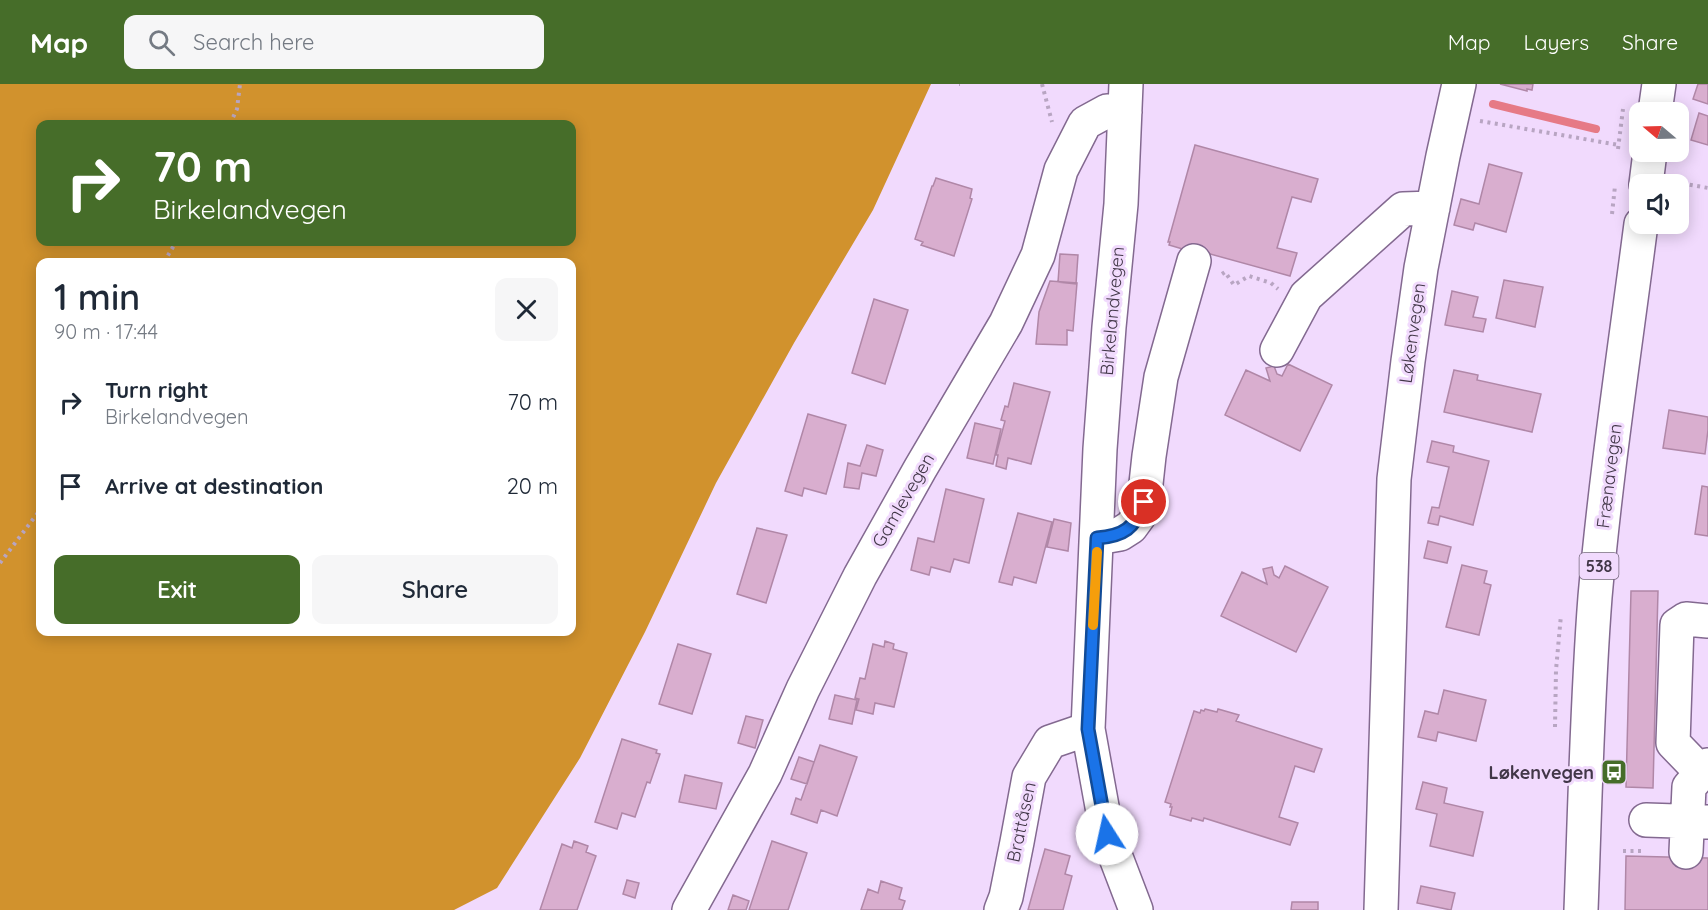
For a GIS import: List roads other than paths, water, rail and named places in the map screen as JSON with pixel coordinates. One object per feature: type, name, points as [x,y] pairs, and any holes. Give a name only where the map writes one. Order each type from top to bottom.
[{"type":"street","name":"Løkenvegen","points":[[1381,910],[1394,479],[1421,268],[1459,84]]},
{"type":"street","points":[[1656,102],[1659,84]]},
{"type":"street","name":"Birkelandvegen","points":[[1125,98],[1121,204],[1101,438],[1088,729],[1107,834],[1136,910]]},
{"type":"street","name":"Gamlevegen","points":[[688,910],[765,774],[803,689],[860,576],[1006,323],[1038,255],[1061,170],[1085,123],[1125,98]]},
{"type":"street","points":[[1277,350],[1306,297],[1403,209],[1433,208]]},
{"type":"street","name":"Frænavegen","points":[[1581,910],[1595,597],[1605,501],[1640,234]]},
{"type":"street","points":[[1097,538],[1120,534],[1131,527],[1139,516],[1144,502],[1161,377],[1194,261]]},
{"type":"street","points":[[1646,820],[1694,832],[1689,787],[1705,769],[1673,743],[1677,626],[1686,619],[1708,621]]},
{"type":"street","name":"Brattåsen","points":[[1001,910],[1029,777],[1050,742],[1088,729]]},
{"type":"waterway","points":[[1493,104],[1596,129]]},
{"type":"place","name":"Løkenvegen","points":[[1614,772]]}]
